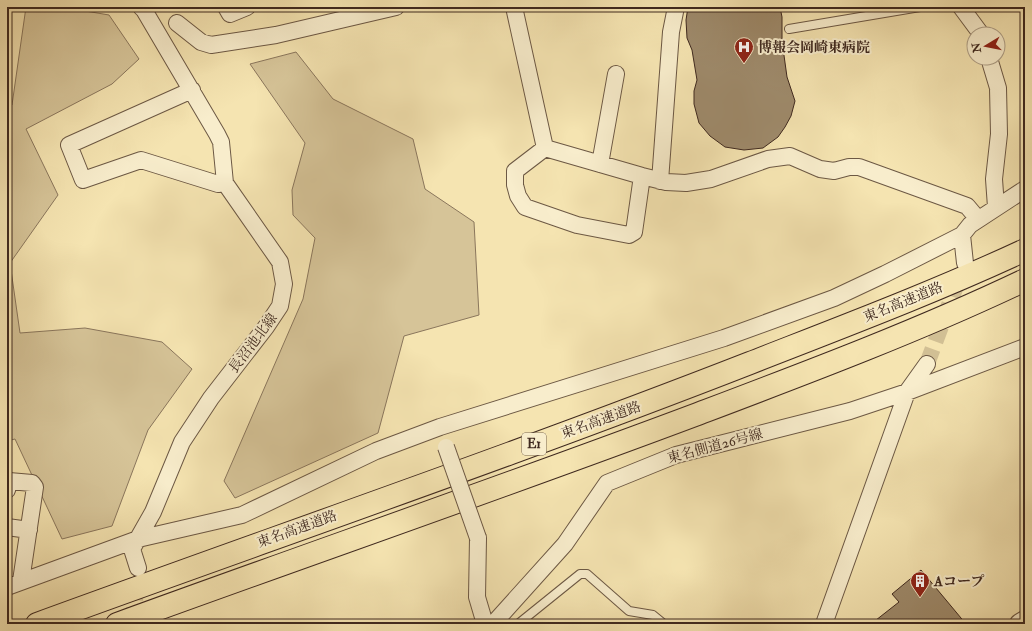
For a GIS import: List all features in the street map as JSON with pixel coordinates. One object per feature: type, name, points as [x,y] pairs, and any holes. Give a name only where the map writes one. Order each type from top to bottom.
[{"type":"highway","name":"東名高速道路","points":[[37,624],[641,405],[871,316],[982,270],[1025,250]]},
{"type":"highway","name":"東名高速道路","points":[[117,624],[652,431],[796,377],[977,303],[1025,280]]},
{"type":"highway","points":[[977,303],[1025,285]]},
{"type":"street","points":[[226,7],[230,14],[246,7]]},
{"type":"street","points":[[177,23],[201,42],[210,45],[276,36],[396,7]]},
{"type":"street","points":[[514,7],[544,148]]},
{"type":"street","points":[[660,181],[671,32],[676,7]]},
{"type":"street","points":[[960,7],[975,26]]},
{"type":"street","name":"長沼池北線","points":[[138,568],[132,549],[153,512],[182,442],[211,398],[266,327],[280,306],[284,284],[280,262],[225,183],[221,142],[192,90],[142,9]]},
{"type":"street","points":[[991,66],[998,88],[999,134],[994,179],[996,207]]},
{"type":"street","points":[[600,164],[616,74]]},
{"type":"street","points":[[192,90],[69,145],[83,180],[141,160],[218,184],[225,183]]},
{"type":"street","points":[[544,148],[666,182],[686,183],[711,179],[768,159],[790,156],[820,169],[834,171],[849,167],[859,167],[967,206],[978,219]]},
{"type":"street","points":[[544,148],[515,171],[515,185],[518,196],[525,207],[577,224],[629,235],[634,232],[642,176]]},
{"type":"street","points":[[14,584],[138,539],[242,515],[376,452],[440,426],[724,338],[834,298],[962,235],[970,225],[978,219],[1025,189]]},
{"type":"street","points":[[962,235],[965,263]]},
{"type":"street","name":"東名側道26号線","points":[[493,624],[565,544],[607,483],[676,454],[850,412],[1025,347]]},
{"type":"street","points":[[824,624],[907,392],[927,364]]},
{"type":"street","points":[[440,426],[478,538],[477,597],[485,624]]},
{"type":"street","points":[[7,490],[9,481],[32,482],[35,487],[29,530],[14,584]]},
{"type":"street","points":[[7,527],[29,530]]},
{"type":"street","points":[[1020,624],[1025,621]]},
{"type":"lane","points":[[789,29],[920,7]]},
{"type":"lane","points":[[518,624],[580,574],[587,574],[629,611],[653,616],[664,624]]},
{"type":"shaded area","points":[[26,7],[62,7],[109,15],[139,59],[112,84],[26,129],[58,195],[10,263],[20,333],[85,328],[162,342],[192,369],[148,430],[112,526],[62,539],[15,439],[7,441],[7,105],[12,105]]},
{"type":"shaded area","points":[[296,52],[333,99],[413,139],[425,189],[474,222],[479,315],[404,336],[378,433],[235,498],[224,481],[303,299],[315,238],[293,215],[292,190],[305,143],[250,64]]},
{"type":"building","points":[[688,7],[780,7],[782,17],[782,41],[787,77],[795,101],[791,116],[785,127],[778,137],[763,148],[744,150],[725,147],[710,136],[699,123],[694,104],[694,91],[697,80],[692,50],[687,38],[686,20]]},
{"type":"building","name":"Aコープ","points":[[921,570],[966,624],[871,624],[899,602],[892,594]]},
{"type":"tunnel","points":[[927,364],[961,273]]},
{"type":"tunnel","points":[[133,624],[137,578]]},
{"type":"place","name":"博報会岡崎東病院","points":[[744,64]]},
{"type":"place","name":"Aコープ","points":[[920,598]]}]
